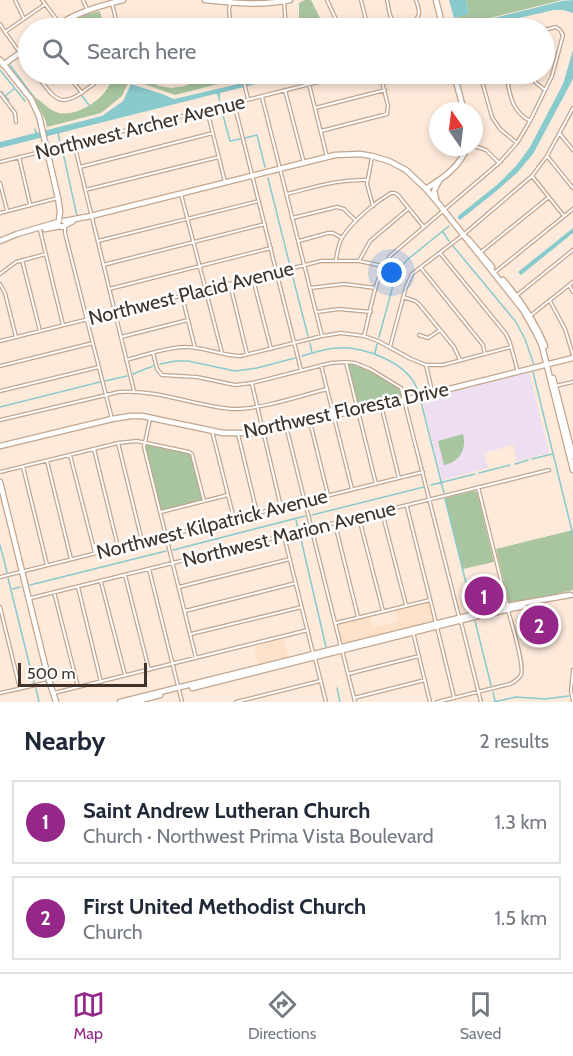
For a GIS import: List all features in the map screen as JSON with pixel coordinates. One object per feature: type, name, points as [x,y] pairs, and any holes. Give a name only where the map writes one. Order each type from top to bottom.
[{"type":"main road","points":[[70,18],[87,9],[123,0]]},
{"type":"main road","points":[[206,0],[256,4],[286,0]]},
{"type":"main road","points":[[436,0],[440,18]]},
{"type":"main road","points":[[18,54],[1,64],[18,84]]},
{"type":"main road","points":[[18,84],[31,99],[39,116],[62,223]]},
{"type":"main road","points":[[457,84],[462,102]]},
{"type":"main road","points":[[0,242],[17,234],[327,157],[347,154],[372,156],[389,161],[406,170],[426,189],[481,252],[529,317]]},
{"type":"main road","points":[[426,189],[441,179],[464,156]]},
{"type":"main road","points":[[438,204],[434,191],[441,179]]},
{"type":"main road","points":[[60,211],[58,220],[62,223]]},
{"type":"main road","points":[[33,230],[62,223]]},
{"type":"main road","points":[[464,235],[516,296],[545,345],[573,470]]},
{"type":"main road","name":"Northwest Floresta Drive","points":[[0,446],[112,418],[131,416],[238,434],[262,431],[405,400],[573,357]]},
{"type":"main road","points":[[548,364],[573,456]]},
{"type":"main road","points":[[0,482],[54,702]]},
{"type":"main road","points":[[120,702],[460,619],[508,608],[544,603],[572,595]]},
{"type":"main road","points":[[342,649],[362,642],[413,631]]},
{"type":"main road","points":[[48,677],[54,702]]},
{"type":"main road","points":[[134,702],[156,699],[179,689]]},
{"type":"street","points":[[15,0],[24,18]]},
{"type":"street","points":[[42,0],[55,18]]},
{"type":"street","points":[[83,0],[87,9]]},
{"type":"street","points":[[286,0],[286,18]]},
{"type":"street","points":[[327,0],[335,18]]},
{"type":"street","points":[[361,0],[366,18]]},
{"type":"street","points":[[387,0],[391,18]]},
{"type":"street","points":[[416,0],[418,18]]},
{"type":"street","points":[[230,18],[231,1]]},
{"type":"street","points":[[112,3],[116,18]]},
{"type":"street","points":[[25,18],[44,5]]},
{"type":"street","points":[[4,32],[18,23]]},
{"type":"street","points":[[0,24],[18,50]]},
{"type":"street","points":[[555,27],[560,30],[562,35],[555,68]]},
{"type":"street","points":[[44,84],[60,99],[70,100],[93,84]]},
{"type":"street","points":[[75,84],[82,93]]},
{"type":"street","points":[[244,84],[248,99]]},
{"type":"street","points":[[309,84],[327,157]]},
{"type":"street","name":"Northwest Archer Avenue","points":[[0,162],[309,84]]},
{"type":"street","points":[[321,131],[387,114],[388,106],[383,84]]},
{"type":"street","points":[[483,84],[494,120],[504,133],[517,143]]},
{"type":"street","points":[[508,84],[514,106],[530,121]]},
{"type":"street","points":[[537,84],[546,90]]},
{"type":"street","points":[[364,336],[383,266],[390,256],[499,163],[517,143],[548,84]]},
{"type":"street","points":[[285,90],[304,163]]},
{"type":"street","points":[[315,108],[385,90]]},
{"type":"street","points":[[1,95],[15,113],[16,122]]},
{"type":"street","points":[[262,96],[322,336]]},
{"type":"street","points":[[234,103],[301,370]]},
{"type":"street","points":[[207,110],[225,182]]},
{"type":"street","points":[[390,347],[408,279],[439,252],[464,235],[532,176],[547,156],[572,111]]},
{"type":"street","points":[[80,167],[213,133]]},
{"type":"street","points":[[560,134],[573,150]]},
{"type":"street","points":[[74,143],[134,391]]},
{"type":"street","points":[[483,149],[499,163]]},
{"type":"street","points":[[372,156],[367,180],[373,206]]},
{"type":"street","points":[[547,156],[573,188]]},
{"type":"street","points":[[19,157],[30,204]]},
{"type":"street","points":[[85,190],[219,157]]},
{"type":"street","points":[[532,176],[564,216]]},
{"type":"street","points":[[286,194],[337,181],[367,180]]},
{"type":"street","points":[[0,183],[7,210]]},
{"type":"street","points":[[336,260],[342,238],[356,221],[389,194],[395,193],[424,228]]},
{"type":"street","points":[[181,194],[222,353]]},
{"type":"street","points":[[481,252],[549,197]]},
{"type":"street","points":[[0,213],[58,198]]},
{"type":"street","points":[[97,241],[259,201]]},
{"type":"street","points":[[292,218],[337,207],[344,209],[356,221]]},
{"type":"street","points":[[359,261],[370,241],[409,209]]},
{"type":"street","points":[[495,272],[573,209]]},
{"type":"street","points":[[62,223],[112,418]]},
{"type":"street","points":[[103,265],[265,224]]},
{"type":"street","points":[[40,230],[63,325]]},
{"type":"street","points":[[298,241],[328,233],[342,238]]},
{"type":"street","points":[[109,289],[271,248]]},
{"type":"street","points":[[516,296],[573,250]]},
{"type":"street","points":[[439,252],[506,334],[512,347],[518,372]]},
{"type":"street","points":[[0,274],[22,260],[46,254]]},
{"type":"street","points":[[22,260],[40,331]]},
{"type":"street","name":"Northwest Placid Avenue","points":[[0,341],[321,261],[359,261],[383,266]]},
{"type":"street","points":[[420,267],[483,345],[485,354]]},
{"type":"street","points":[[253,278],[271,348]]},
{"type":"street","points":[[529,317],[573,282]]},
{"type":"street","points":[[0,284],[5,293],[16,337]]},
{"type":"street","points":[[230,284],[247,354]]},
{"type":"street","points":[[310,288],[344,284],[376,288]]},
{"type":"street","points":[[569,285],[573,292]]},
{"type":"street","points":[[182,296],[195,348]]},
{"type":"street","points":[[403,297],[419,304],[454,347],[460,360]]},
{"type":"street","points":[[549,301],[565,329],[573,357]]},
{"type":"street","points":[[316,312],[339,309],[370,312]]},
{"type":"street","points":[[121,337],[188,320]]},
{"type":"street","points":[[419,335],[428,338],[440,330]]},
{"type":"street","points":[[126,360],[179,347],[236,356],[341,333],[364,336],[426,365],[443,365],[512,347]]},
{"type":"street","points":[[0,366],[93,343]]},
{"type":"street","points":[[153,353],[157,369],[162,375],[197,377],[235,385],[252,383],[321,365],[346,362],[370,369],[401,388],[481,702]]},
{"type":"street","points":[[346,362],[376,484]]},
{"type":"street","points":[[321,365],[352,489]]},
{"type":"street","points":[[426,365],[432,393]]},
{"type":"street","points":[[0,391],[99,367]]},
{"type":"street","points":[[555,386],[573,382]]},
{"type":"street","points":[[252,383],[281,507]]},
{"type":"street","points":[[0,420],[106,394],[134,391],[224,408],[242,409],[327,389]]},
{"type":"street","points":[[381,405],[399,478]]},
{"type":"street","points":[[150,418],[144,443],[196,658]]},
{"type":"street","points":[[310,421],[328,495]]},
{"type":"street","points":[[286,426],[355,702]]},
{"type":"street","points":[[212,431],[234,519]]},
{"type":"street","points":[[238,434],[257,513]]},
{"type":"street","points":[[0,472],[118,443],[137,441],[192,454],[204,501]]},
{"type":"street","points":[[118,443],[142,542]]},
{"type":"street","points":[[94,449],[118,547]]},
{"type":"street","points":[[70,455],[95,553]]},
{"type":"street","points":[[47,461],[71,559]]},
{"type":"street","points":[[23,466],[47,565]]},
{"type":"street","name":"Northwest Marion Avenue","points":[[29,598],[549,470]]},
{"type":"street","name":"Northwest Kilpatrick Avenue","points":[[0,577],[423,472]]},
{"type":"street","points":[[437,702],[510,684],[520,676],[522,664],[478,488]]},
{"type":"street","points":[[160,512],[228,495]]},
{"type":"street","points":[[406,506],[454,698]]},
{"type":"street","points":[[382,511],[406,606]]},
{"type":"street","points":[[359,517],[383,612]]},
{"type":"street","points":[[335,523],[358,617]]},
{"type":"street","points":[[284,536],[326,702]]},
{"type":"street","points":[[178,587],[290,559]]},
{"type":"street","points":[[149,569],[182,702]]},
{"type":"street","points":[[125,575],[148,670]]},
{"type":"street","points":[[101,581],[125,675]]},
{"type":"street","points":[[184,611],[296,583]]},
{"type":"street","points":[[78,587],[101,682]]},
{"type":"street","points":[[54,592],[78,687]]},
{"type":"street","points":[[335,623],[429,600]]},
{"type":"street","points":[[190,634],[302,606]]},
{"type":"street","points":[[0,607],[20,689]]},
{"type":"street","points":[[53,693],[308,630]]},
{"type":"street","points":[[413,631],[430,702]]},
{"type":"street","points":[[348,674],[418,656]]},
{"type":"street","points":[[573,670],[571,691],[573,701]]},
{"type":"street","points":[[354,698],[425,680]]},
{"type":"street","points":[[236,702],[320,681]]},
{"type":"street","points":[[0,693],[45,683]]},
{"type":"shaded area","points":[[529,372],[549,453],[517,461],[513,445],[484,453],[488,468],[442,480],[422,399]]},
{"type":"shaded area","points":[[429,601],[434,622],[342,646],[337,624],[371,615],[371,617],[338,625],[370,618],[374,631],[374,627],[398,621],[395,609]]},
{"type":"shaded area","points":[[284,639],[288,657],[258,664],[254,647]]},
{"type":"green space","points":[[311,0],[320,18],[299,18],[299,3]]},
{"type":"green space","points":[[466,0],[562,0],[490,18],[455,18],[469,12]]},
{"type":"green space","points":[[100,11],[102,18],[78,18]]},
{"type":"green space","points":[[110,84],[128,84],[122,96],[101,113],[47,127],[33,97],[50,109],[64,114],[92,104]]},
{"type":"green space","points":[[144,84],[171,88],[189,84],[218,84],[175,95]]},
{"type":"green space","points":[[347,363],[355,364],[397,385],[404,399],[358,409]]},
{"type":"green space","points":[[463,434],[464,445],[461,454],[454,461],[444,465],[438,441]]},
{"type":"green space","points":[[147,444],[189,453],[192,457],[201,500],[162,511],[160,509],[144,447]]},
{"type":"green space","points":[[477,492],[494,562],[463,569],[445,498]]},
{"type":"green space","points":[[573,530],[573,590],[509,602],[496,549]]},
{"type":"water","points":[[449,0],[466,0],[468,14],[454,18]]},
{"type":"water","points":[[573,0],[573,13],[554,10],[519,18],[493,18]]},
{"type":"water","points":[[573,50],[573,79],[533,154],[517,173],[460,220],[458,216],[498,184],[516,166],[530,147],[563,84]]},
{"type":"water","points":[[131,84],[174,99],[239,84],[256,84],[220,93],[220,104],[215,94],[0,148],[0,142],[102,116],[123,101]]},
{"type":"water","points":[[573,228],[573,233],[521,275],[518,272]]},
{"type":"waterway","points":[[10,65],[18,76]]},
{"type":"waterway","points":[[0,70],[25,101]]},
{"type":"waterway","points":[[24,84],[34,97]]},
{"type":"waterway","points":[[5,96],[14,89]]},
{"type":"waterway","points":[[82,96],[89,105]]},
{"type":"waterway","points":[[6,97],[9,100]]},
{"type":"waterway","points":[[221,108],[230,141],[240,139]]},
{"type":"waterway","points":[[35,129],[36,133]]},
{"type":"waterway","points":[[58,132],[60,143]]},
{"type":"waterway","points":[[245,138],[257,135],[265,167]]},
{"type":"waterway","points":[[62,148],[77,216]]},
{"type":"waterway","points":[[268,178],[290,266]]},
{"type":"waterway","points":[[379,337],[397,271],[449,226]]},
{"type":"waterway","points":[[443,232],[449,241]]},
{"type":"waterway","points":[[453,246],[516,322],[534,365]]},
{"type":"waterway","points":[[291,270],[308,336]]},
{"type":"waterway","points":[[310,343],[312,353]]},
{"type":"waterway","points":[[375,353],[377,344]]},
{"type":"waterway","points":[[302,356],[338,348],[361,350],[397,365],[414,382],[418,392]]},
{"type":"waterway","points":[[160,364],[188,361],[235,371],[295,358]]},
{"type":"waterway","points":[[133,374],[153,366]]},
{"type":"waterway","points":[[533,372],[573,535]]},
{"type":"waterway","points":[[105,381],[127,376]]},
{"type":"waterway","points":[[0,407],[100,382]]},
{"type":"waterway","points":[[421,402],[444,493]]},
{"type":"waterway","points":[[532,459],[552,454]]},
{"type":"waterway","points":[[515,464],[528,460]]},
{"type":"waterway","points":[[479,473],[510,465]]},
{"type":"waterway","points":[[431,485],[475,474]]},
{"type":"waterway","points":[[312,515],[424,487]]},
{"type":"waterway","points":[[445,499],[473,611]]},
{"type":"waterway","points":[[173,550],[305,516]]},
{"type":"waterway","points":[[296,520],[298,529]]},
{"type":"waterway","points":[[300,535],[326,647]]},
{"type":"waterway","points":[[0,545],[7,572]]},
{"type":"waterway","points":[[30,585],[166,551]]},
{"type":"waterway","points":[[8,578],[34,683]]},
{"type":"waterway","points":[[13,589],[20,587]]},
{"type":"waterway","points":[[475,621],[491,685]]},
{"type":"waterway","points":[[174,667],[176,664],[217,654]]},
{"type":"waterway","points":[[337,688],[340,702]]},
{"type":"waterway","points":[[36,689],[39,702]]},
{"type":"waterway","points":[[493,692],[495,701]]},
{"type":"waterway","points":[[494,702],[516,697],[545,699],[569,696]]},
{"type":"place","name":"Saint Andrew Lutheran Church","points":[[484,596]]},
{"type":"place","name":"First United Methodist Church","points":[[539,625]]}]
